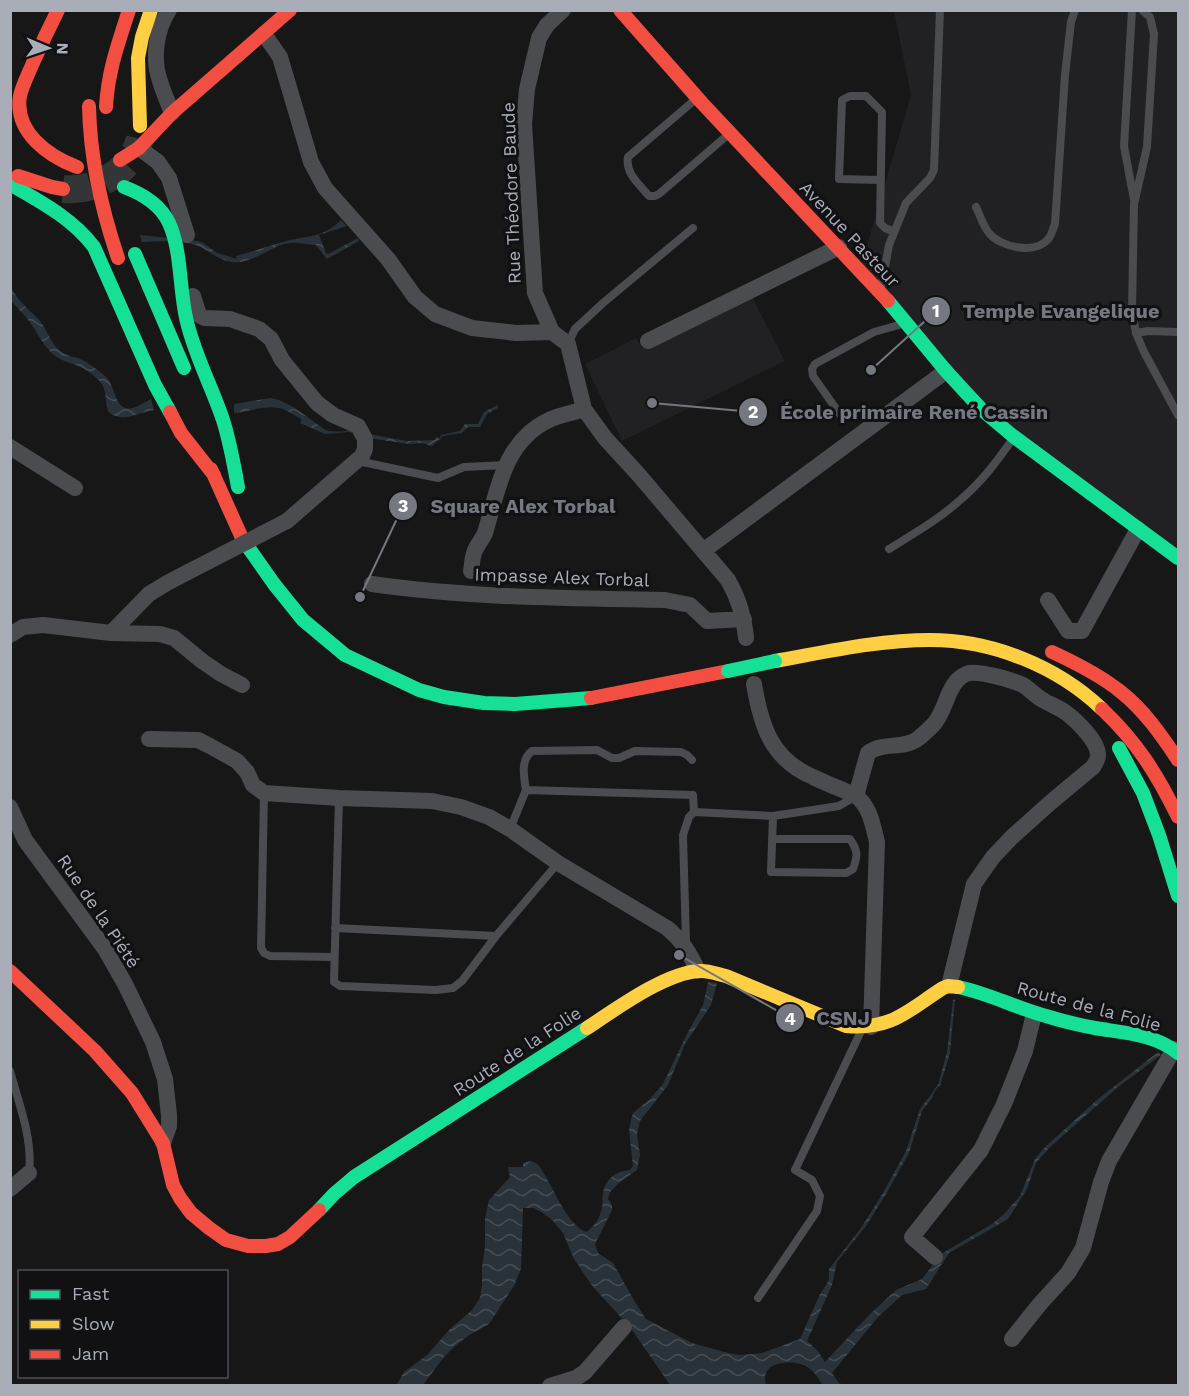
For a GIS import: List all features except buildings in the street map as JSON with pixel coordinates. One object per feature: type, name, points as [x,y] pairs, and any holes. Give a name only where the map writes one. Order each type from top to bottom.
[{"type":"main road","points":[[58,10],[21,92],[21,114],[28,131],[40,147],[59,160],[77,167]]},
{"type":"main road","points":[[140,126],[137,65],[142,37],[151,10]]},
{"type":"main road","points":[[117,179],[140,148],[172,113],[290,10]]},
{"type":"main road","points":[[106,112],[112,61],[129,12]]},
{"type":"main road","name":"Avenue Pasteur","points":[[628,13],[698,98],[880,292],[982,410],[1179,558]]},
{"type":"main road","points":[[89,101],[89,136],[98,193],[120,263]]},
{"type":"main road","points":[[108,150],[117,179],[154,203],[182,242],[182,300],[189,331],[228,437],[240,492],[210,425]]},
{"type":"main road","points":[[10,174],[63,189]]},
{"type":"main road","points":[[10,184],[73,224],[90,241],[156,385],[181,433],[214,475]]},
{"type":"main road","points":[[133,249],[191,384]]},
{"type":"main road","points":[[190,422],[245,543],[303,620],[345,654],[419,690],[444,697],[484,703],[515,704],[594,698],[868,644],[930,640],[995,649],[1061,676],[1103,709],[1133,741],[1151,766],[1179,816]]},
{"type":"main road","points":[[1043,648],[1102,679],[1121,693],[1134,705],[1179,760]]},
{"type":"main road","points":[[1061,676],[1103,722],[1129,766],[1143,793],[1179,896]]},
{"type":"main road","name":"Route de la Folie","points":[[10,971],[95,1051],[132,1093],[163,1143],[173,1185],[191,1213],[226,1240],[238,1244],[266,1246],[278,1244],[290,1238],[354,1177],[627,1002],[679,975],[698,971],[726,976],[846,1026],[867,1027]]},
{"type":"main road","points":[[867,1027],[890,1023],[949,986]]},
{"type":"main road","name":"Route de la Folie","points":[[949,986],[963,988],[1034,1014],[1089,1027],[1145,1036],[1176,1051]]},
{"type":"street","points":[[169,10],[159,32],[157,64],[159,80],[172,113]]},
{"type":"street","name":"Rue Théodore Baude","points":[[563,10],[547,25],[539,38],[526,89],[524,124],[535,293],[552,332],[568,344]]},
{"type":"street","points":[[264,34],[280,57],[311,162],[325,188],[388,259],[415,297],[435,314],[472,328],[516,333],[552,332]]},
{"type":"street","points":[[111,633],[149,594],[286,521],[357,461],[365,449],[365,439],[358,426],[333,415],[317,403],[282,360],[271,339],[259,329],[230,320],[204,318],[200,315],[194,297],[169,178],[158,162],[140,148]]},
{"type":"street","points":[[648,341],[839,247]]},
{"type":"street","points":[[568,344],[584,409],[604,438],[638,474],[728,580],[739,600],[744,619],[745,646]]},
{"type":"street","points":[[703,551],[946,371]]},
{"type":"street","points":[[471,571],[474,552],[484,535],[506,465],[519,443],[530,432],[549,420],[584,409]]},
{"type":"street","points":[[10,447],[75,488]]},
{"type":"street","points":[[1048,600],[1068,631],[1082,631],[1138,529]]},
{"type":"street","name":"Impasse Alex Torbal","points":[[372,584],[494,596],[665,600],[690,605],[707,621],[744,619]]},
{"type":"street","points":[[10,635],[23,627],[44,625],[111,633],[160,634],[174,638],[202,661],[242,686]]},
{"type":"street","points":[[856,796],[868,753],[874,748],[915,741],[936,723],[957,681],[967,674],[990,675],[1023,685],[1039,698],[1064,711],[1094,742],[1098,755],[1093,767],[1012,837],[993,857],[974,884],[949,986]]},
{"type":"street","points":[[754,684],[762,722],[778,752],[802,773],[856,796],[866,807],[871,818],[877,842],[867,1027]]},
{"type":"street","points":[[149,739],[198,740],[237,761],[247,772],[253,785],[264,793],[432,801],[461,807],[489,817],[558,863],[668,927],[686,947],[698,971]]},
{"type":"street","name":"Rue de la Piété","points":[[10,807],[25,840],[105,949],[153,1042],[165,1079],[170,1115],[163,1143]]},
{"type":"street","points":[[10,829],[25,840]]},
{"type":"street","points":[[935,1257],[912,1238],[981,1150],[1025,1051],[1034,1014]]},
{"type":"street","points":[[1012,1339],[1068,1272],[1083,1248],[1109,1161],[1176,1051]]},
{"type":"street","points":[[10,1189],[29,1173]]},
{"type":"street","points":[[550,1386],[576,1378],[584,1379],[624,1327]]},
{"type":"lane","points":[[880,292],[889,245],[906,203],[930,178],[934,170],[940,10]]},
{"type":"lane","points":[[976,207],[988,232],[1005,245],[1017,248],[1037,247],[1049,239],[1055,224],[1065,75],[1071,21],[1075,10]]},
{"type":"lane","points":[[1132,10],[1124,146],[1134,204],[1132,311],[1136,333],[1144,352],[1179,415]]},
{"type":"lane","points":[[1134,204],[1147,147],[1154,34],[1150,17],[1142,10]]},
{"type":"lane","points":[[880,180],[838,179],[842,100],[850,96],[866,96],[882,112],[880,223],[894,232]]},
{"type":"lane","points":[[698,98],[627,157],[628,172],[649,196],[659,194],[730,133]]},
{"type":"lane","points":[[568,344],[575,329],[603,303],[693,228]]},
{"type":"lane","points":[[844,420],[813,376],[812,369],[815,364],[874,332],[905,321]]},
{"type":"lane","points":[[1136,333],[1179,332]]},
{"type":"lane","points":[[890,549],[960,501],[997,461],[1015,437]]},
{"type":"lane","points":[[357,461],[438,478],[464,467],[506,465]]},
{"type":"lane","points":[[510,829],[526,790],[524,767],[527,755],[532,751],[597,750],[612,758],[620,758],[635,752],[681,752],[692,760]]},
{"type":"lane","points":[[526,790],[693,795],[694,812]]},
{"type":"lane","points":[[264,793],[261,948],[270,956],[334,957]]},
{"type":"lane","points":[[686,947],[683,835],[688,818],[694,812],[773,816],[839,806],[856,796]]},
{"type":"lane","points":[[339,798],[334,982],[340,986],[445,990],[453,988],[462,981],[496,936],[558,863]]},
{"type":"lane","points":[[772,839],[850,839],[857,856],[854,869],[846,873],[771,872],[772,839],[773,816]]},
{"type":"lane","points":[[335,928],[496,936]]},
{"type":"lane","points":[[758,1298],[817,1211],[820,1196],[812,1180],[795,1170],[867,1027]]},
{"type":"lane","points":[[10,1071],[28,1138],[31,1157],[29,1173]]},
{"type":"shaded area","points":[[894,11],[1178,11],[1178,558],[1013,436],[860,269],[911,95]]},
{"type":"shaded area","points":[[751,295],[785,361],[622,441],[585,364],[636,338],[642,348]]},
{"type":"water","points":[[341,220],[347,226],[319,235],[326,253],[358,238],[359,241],[327,259],[316,245],[292,243],[278,246],[245,261],[231,262],[192,244],[171,241],[142,242],[140,235],[197,241],[217,253],[237,259],[236,256],[314,236]]},
{"type":"water","points":[[10,285],[19,300],[40,321],[57,348],[85,362],[106,377],[122,406],[131,408],[151,399],[154,410],[126,417],[110,413],[105,390],[101,383],[87,371],[50,352],[27,318],[11,301]]},
{"type":"water","points":[[271,398],[292,407],[325,430],[336,432],[355,430],[359,435],[349,432],[325,434],[300,423],[302,420],[300,418],[287,411],[273,407],[234,413],[234,404]]},
{"type":"water","points":[[498,405],[498,408],[487,414],[480,427],[468,427],[462,433],[443,436],[432,446],[368,438],[368,434],[407,441],[435,440],[441,435],[460,431],[465,424],[478,424],[484,412]]},
{"type":"water","points":[[708,982],[717,983],[711,1005],[685,1044],[668,1085],[640,1121],[637,1134],[640,1155],[637,1170],[610,1192],[608,1199],[612,1210],[595,1244],[598,1253],[613,1263],[646,1319],[692,1343],[740,1355],[762,1353],[800,1339],[819,1296],[829,1280],[829,1269],[861,1228],[883,1193],[906,1151],[920,1109],[938,1085],[947,1052],[953,1000],[955,999],[950,1053],[940,1086],[922,1111],[909,1153],[886,1194],[866,1226],[837,1262],[832,1285],[807,1341],[825,1362],[896,1290],[922,1279],[941,1254],[992,1224],[1004,1214],[1020,1196],[1035,1159],[1044,1148],[1098,1099],[1158,1052],[1161,1055],[1118,1087],[1049,1148],[1036,1163],[1027,1189],[1008,1219],[949,1253],[926,1289],[902,1295],[878,1317],[832,1373],[839,1383],[844,1385],[823,1385],[810,1369],[803,1365],[780,1363],[767,1371],[766,1385],[670,1385],[630,1327],[593,1287],[574,1259],[563,1233],[543,1213],[534,1208],[523,1208],[521,1269],[514,1286],[489,1324],[455,1346],[423,1385],[396,1386],[404,1372],[427,1355],[450,1329],[472,1310],[480,1298],[485,1219],[489,1200],[510,1177],[508,1167],[523,1167],[523,1163],[528,1161],[538,1165],[574,1223],[586,1232],[594,1225],[601,1212],[606,1184],[616,1174],[630,1170],[633,1166],[629,1130],[632,1116],[663,1084],[703,1005]]},
{"type":"tunnel","points":[[63,189],[87,187],[121,170],[136,150],[140,139]]},
{"type":"traffic: fast","points":[[10,184],[66,219],[94,247],[155,385],[170,412]]},
{"type":"traffic: fast","points":[[124,187],[150,200],[161,210],[169,223],[176,246],[187,322],[194,347],[223,420],[238,487]]},
{"type":"traffic: fast","points":[[135,254],[184,368]]},
{"type":"traffic: fast","points":[[888,301],[982,410],[1013,436],[1178,558]]},
{"type":"traffic: fast","points":[[248,547],[303,620],[345,655],[419,690],[444,697],[484,703],[515,704],[591,698]]},
{"type":"traffic: fast","points":[[728,671],[775,661]]},
{"type":"traffic: fast","points":[[1119,748],[1143,793],[1178,896]]},
{"type":"traffic: fast","points":[[958,987],[1058,1020],[1149,1038],[1178,1053]]},
{"type":"traffic: fast","points":[[319,1210],[354,1177],[587,1028]]},
{"type":"traffic: slow","points":[[140,126],[138,58],[151,10]]},
{"type":"traffic: slow","points":[[775,661],[891,642],[953,641],[1000,650],[1044,668],[1065,680],[1102,709]]},
{"type":"traffic: slow","points":[[587,1028],[656,985],[686,973],[699,971],[726,976],[846,1026],[876,1025],[887,1022],[909,1011],[943,988],[958,987]]},
{"type":"traffic: jam","points":[[58,10],[24,84],[20,96],[20,109],[22,121],[35,141],[55,156],[77,167]]},
{"type":"traffic: jam","points":[[106,107],[111,69],[129,10]]},
{"type":"traffic: jam","points":[[120,160],[139,148],[172,113],[290,10]]},
{"type":"traffic: jam","points":[[620,10],[702,103],[888,301]]},
{"type":"traffic: jam","points":[[89,106],[98,183],[106,221],[118,258]]},
{"type":"traffic: jam","points":[[18,176],[63,189]]},
{"type":"traffic: jam","points":[[170,412],[181,433],[214,475]]},
{"type":"traffic: jam","points":[[211,469],[242,538]]},
{"type":"traffic: jam","points":[[1052,652],[1096,675],[1129,699],[1152,724],[1178,760]]},
{"type":"traffic: jam","points":[[591,698],[728,671]]},
{"type":"traffic: jam","points":[[1102,709],[1126,734],[1145,759],[1178,817]]},
{"type":"traffic: jam","points":[[10,971],[95,1051],[132,1093],[163,1143],[173,1185],[180,1198],[191,1213],[209,1228],[226,1240],[248,1246],[266,1246],[278,1244],[290,1237],[319,1210]]},
{"type":"place","name":"Temple Evangelique","points":[[871,370]]},
{"type":"place","name":"École primaire René Cassin","points":[[652,403]]},
{"type":"place","name":"Square Alex Torbal","points":[[360,597]]},
{"type":"place","name":"CSNJ","points":[[679,955]]}]
